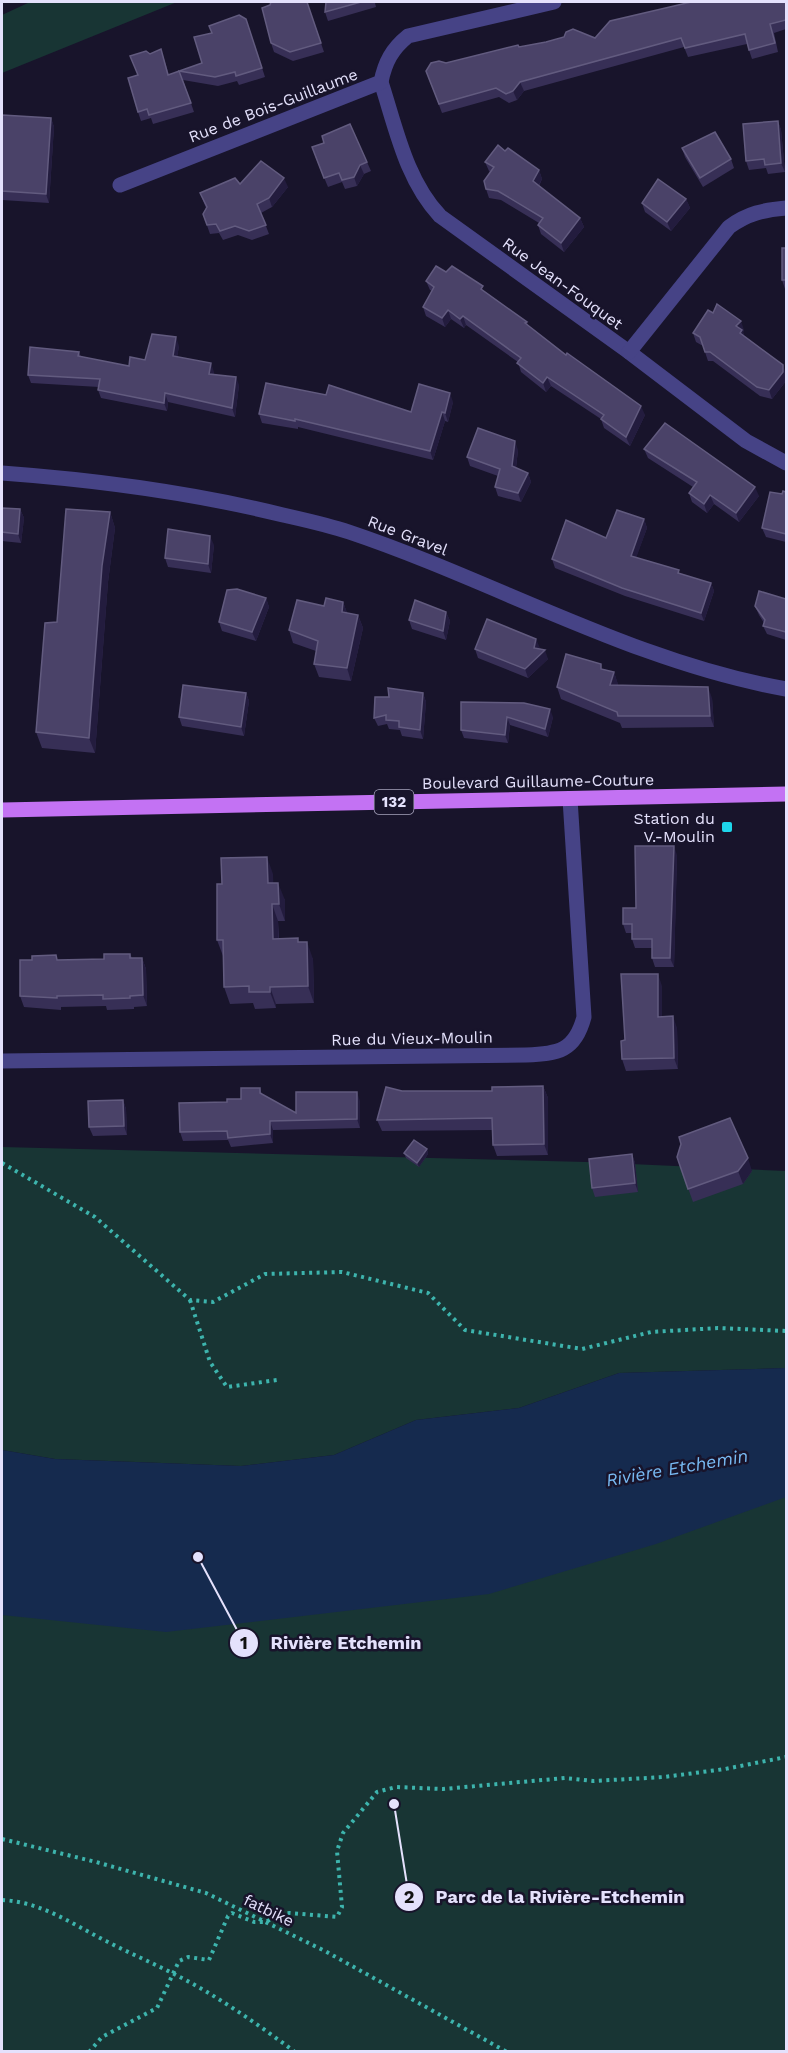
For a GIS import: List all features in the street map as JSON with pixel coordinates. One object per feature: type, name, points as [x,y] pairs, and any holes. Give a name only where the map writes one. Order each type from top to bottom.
[{"type":"main road","name":"Boulevard Guillaume-Couture","points":[[2,810],[786,794]]},
{"type":"street","name":"Rue de Bois-Guillaume","points":[[120,185],[381,82],[384,66],[394,48],[408,36],[554,2]]},
{"type":"street","name":"Rue Jean-Fouquet","points":[[381,82],[415,182],[425,201],[440,216],[629,352],[746,441],[786,463]]},
{"type":"street","points":[[629,352],[729,227],[743,217],[761,210],[786,208]]},
{"type":"street","name":"Rue Gravel","points":[[2,473],[88,479],[219,499],[348,531],[594,630],[701,669],[746,682],[786,689]]},
{"type":"street","name":"Rue du Vieux-Moulin","points":[[2,1061],[526,1055],[548,1054],[567,1047],[580,1032],[584,1017],[570,799]]},
{"type":"path","points":[[2,1163],[95,1217],[190,1300],[210,1362],[226,1387],[277,1380]]},
{"type":"path","points":[[190,1300],[213,1302],[265,1274],[342,1272],[428,1293],[465,1330],[582,1349],[651,1332],[718,1328],[786,1331]]},
{"type":"path","points":[[89,2052],[102,2037],[157,2008],[184,1958],[209,1960],[228,1916],[232,1913],[254,1922],[266,1922],[279,1914],[290,1913],[337,1917],[342,1908],[337,1851],[343,1833],[377,1792],[396,1787],[443,1789],[565,1778],[593,1781],[654,1778],[725,1769],[786,1757]]},
{"type":"path","name":"fatbike","points":[[2,1839],[206,1893],[361,1970],[417,2004],[507,2052]]},
{"type":"path","points":[[2,1900],[30,1904],[63,1917],[174,1974],[208,1992],[295,2052]]},
{"type":"green space","points":[[30,2],[177,2],[2,73],[2,15]]},
{"type":"green space","points":[[2,1147],[586,1162],[786,1171],[786,1368],[619,1373],[519,1408],[416,1420],[334,1455],[241,1466],[55,1459],[2,1450]]},
{"type":"green space","points":[[786,1448],[786,2051],[2,2051],[2,1518]]},
{"type":"water","points":[[786,1368],[786,1497],[656,1544],[489,1594],[166,1632],[2,1615],[2,1450],[55,1459],[241,1466],[334,1455],[416,1420],[519,1408],[619,1373]]},
{"type":"building","points":[[271,2],[307,2],[321,43],[290,52],[271,43],[262,8],[270,5]]},
{"type":"building","points":[[326,2],[361,2],[325,12]]},
{"type":"building","points":[[691,2],[786,2],[786,20],[770,24],[775,43],[749,50],[745,34],[685,48],[681,38],[520,82],[513,91],[506,94],[496,88],[439,104],[426,71],[431,63],[439,61],[446,63],[518,45],[519,47],[546,42],[564,37],[566,32],[573,29],[595,38],[610,21]]},
{"type":"building","points":[[239,15],[246,19],[262,68],[236,76],[235,72],[215,77],[179,71],[202,63],[194,37],[212,33],[209,26]]},
{"type":"building","points":[[161,49],[168,75],[179,71],[191,103],[149,115],[147,109],[138,112],[128,78],[138,75],[130,56],[146,51],[150,54]]},
{"type":"building","points":[[2,115],[51,118],[46,194],[2,191]]},
{"type":"building","points":[[778,121],[781,163],[765,165],[764,159],[746,161],[743,124]]},
{"type":"building","points":[[350,124],[367,162],[360,165],[354,177],[342,180],[339,173],[324,178],[312,147],[324,143],[322,136]]},
{"type":"building","points":[[715,132],[731,159],[700,178],[682,148]]},
{"type":"building","points":[[498,145],[505,151],[508,148],[539,170],[533,181],[580,218],[561,243],[538,225],[543,218],[498,191],[486,189],[484,181],[494,167],[485,162]]},
{"type":"building","points":[[261,161],[284,178],[269,198],[257,204],[266,225],[249,231],[235,226],[220,231],[216,224],[207,225],[203,214],[207,207],[200,193],[235,178],[240,184]]},
{"type":"building","points":[[658,179],[686,199],[667,222],[642,203]]},
{"type":"building","points":[[782,248],[786,248],[786,280],[782,280]]},
{"type":"building","points":[[436,266],[446,272],[452,266],[483,286],[481,289],[527,322],[525,323],[566,355],[567,353],[641,406],[626,437],[601,419],[604,415],[547,377],[543,383],[517,363],[521,358],[463,316],[460,319],[448,310],[442,318],[423,307],[434,287],[426,281]]},
{"type":"building","points":[[717,304],[741,321],[736,326],[742,330],[740,333],[783,365],[783,372],[769,390],[757,387],[710,352],[705,352],[700,337],[693,333],[708,310],[713,313]]},
{"type":"building","points":[[152,334],[176,337],[173,356],[211,363],[209,374],[236,377],[232,408],[165,393],[164,403],[98,390],[100,379],[28,375],[30,347],[79,352],[78,356],[129,366],[130,357],[145,360]]},
{"type":"building","points":[[266,383],[326,395],[329,385],[411,412],[419,384],[450,393],[430,451],[295,419],[295,421],[259,414]]},
{"type":"building","points":[[665,423],[755,487],[736,513],[710,495],[704,504],[689,493],[697,482],[644,449]]},
{"type":"building","points":[[478,428],[515,441],[512,466],[528,473],[518,493],[495,487],[500,469],[467,457]]},
{"type":"building","points":[[783,491],[786,492],[786,534],[762,528],[770,492],[782,494]]},
{"type":"building","points":[[2,508],[20,509],[18,534],[2,532]]},
{"type":"building","points":[[66,509],[110,512],[102,566],[89,738],[36,732],[45,623],[57,622]]},
{"type":"building","points":[[617,510],[644,519],[631,556],[679,570],[678,573],[711,583],[701,613],[622,588],[552,559],[566,520],[606,538]]},
{"type":"building","points":[[168,529],[210,536],[208,564],[165,558]]},
{"type":"building","points":[[237,589],[266,598],[252,632],[219,622],[227,590]]},
{"type":"building","points":[[759,591],[786,599],[786,632],[763,626],[765,620],[755,606]]},
{"type":"building","points":[[326,598],[343,602],[342,612],[358,615],[347,668],[314,664],[318,641],[289,630],[297,600],[324,606]]},
{"type":"building","points":[[415,600],[446,612],[443,631],[409,620]]},
{"type":"building","points":[[487,619],[536,639],[534,648],[545,650],[525,669],[475,649]]},
{"type":"building","points":[[566,654],[601,664],[601,669],[614,672],[610,685],[708,687],[710,716],[618,716],[617,712],[557,687]]},
{"type":"building","points":[[183,685],[246,693],[241,727],[179,717]]},
{"type":"building","points":[[388,688],[423,693],[420,730],[399,727],[399,721],[386,720],[386,715],[374,718],[375,697],[389,697]]},
{"type":"building","points":[[461,702],[524,703],[550,709],[545,729],[507,717],[505,735],[461,730]]},
{"type":"building","points":[[635,846],[674,846],[670,958],[652,958],[652,939],[632,939],[632,924],[623,924],[623,908],[636,908]]},
{"type":"building","points":[[267,857],[268,883],[278,883],[279,904],[272,904],[273,939],[298,938],[298,942],[307,942],[308,986],[270,987],[270,992],[249,992],[249,986],[224,987],[223,940],[217,940],[217,884],[222,884],[221,858]]},
{"type":"building","points":[[104,954],[130,954],[130,958],[142,958],[143,995],[103,999],[103,995],[57,996],[57,998],[20,996],[20,960],[32,960],[32,956],[56,955],[57,960],[104,959]]},
{"type":"building","points":[[621,974],[658,974],[658,1017],[673,1016],[674,1058],[622,1059],[621,1041],[625,1040]]},
{"type":"building","points":[[543,1086],[544,1144],[493,1145],[492,1118],[377,1120],[386,1087],[402,1091],[492,1091],[492,1087]]},
{"type":"building","points":[[241,1088],[260,1088],[260,1093],[296,1113],[296,1092],[357,1092],[357,1119],[270,1121],[270,1134],[228,1138],[227,1131],[180,1132],[179,1103],[227,1102],[227,1099],[241,1099]]},
{"type":"building","points":[[123,1100],[124,1126],[89,1127],[88,1101]]},
{"type":"building","points":[[730,1118],[748,1158],[738,1171],[688,1189],[677,1157],[681,1144],[679,1137]]},
{"type":"building","points":[[414,1140],[427,1149],[417,1163],[404,1153]]},
{"type":"building","points":[[632,1154],[635,1183],[592,1188],[589,1159]]},
{"type":"place","name":"Station du V.-Moulin","points":[[727,827]]},
{"type":"place","name":"Rivière Etchemin","points":[[198,1557]]},
{"type":"place","name":"Parc de la Rivière-Etchemin","points":[[394,1804]]}]
